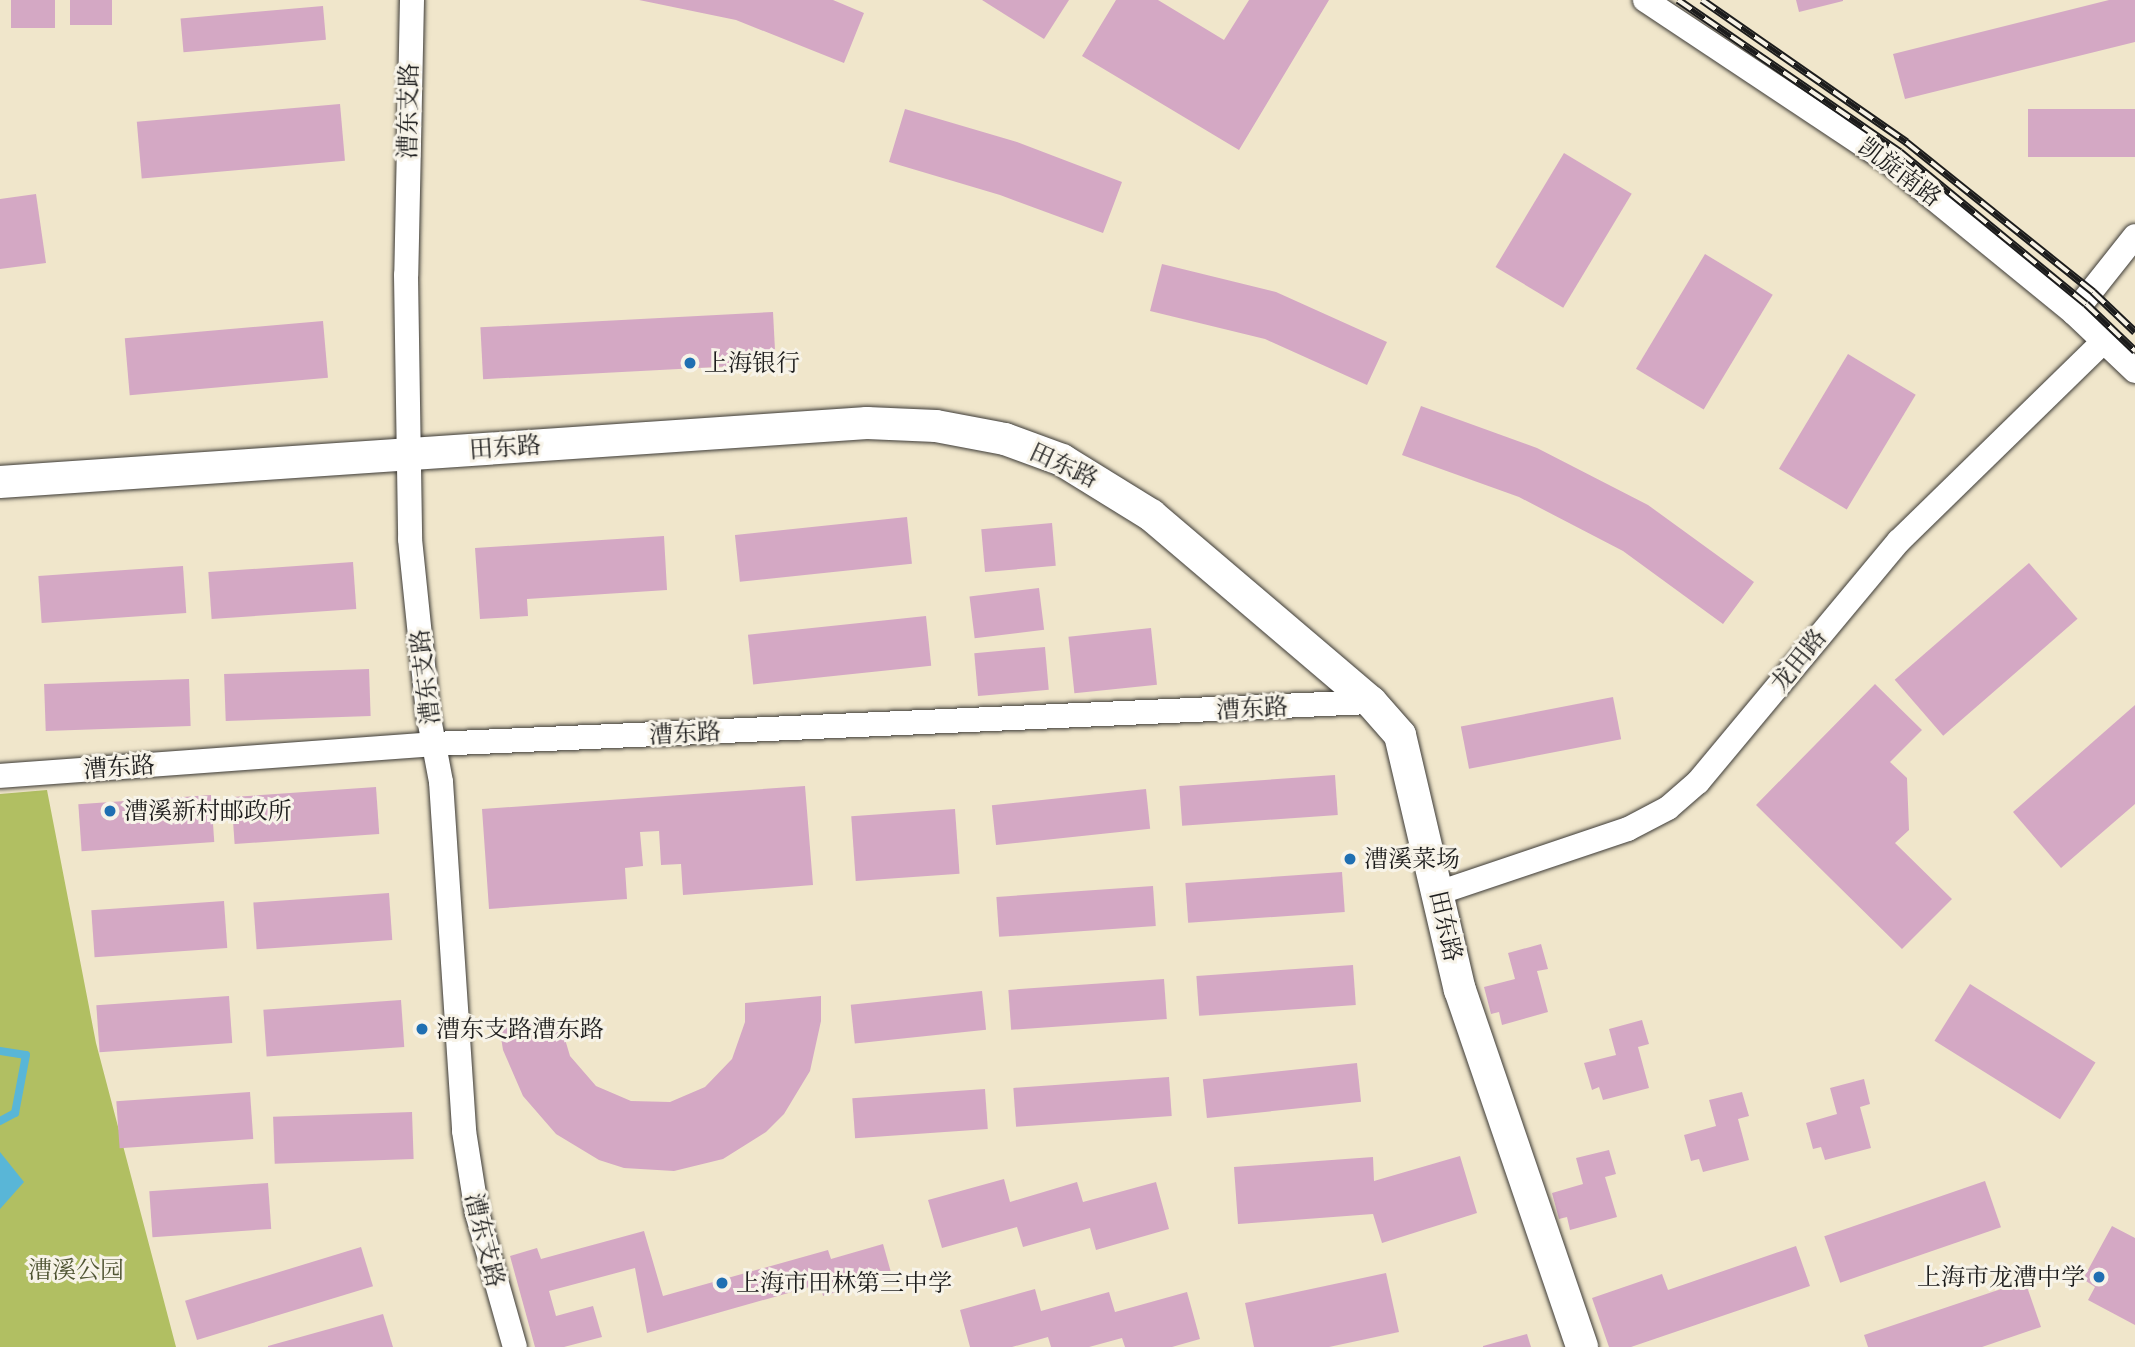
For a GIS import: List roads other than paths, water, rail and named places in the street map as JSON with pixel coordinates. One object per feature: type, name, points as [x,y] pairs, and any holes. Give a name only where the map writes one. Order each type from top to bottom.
[{"type":"street","name":"漕东支路","points":[[412,0],[408,454],[410,539],[434,744],[441,782],[454,1027],[468,1159],[489,1262],[514,1347]]},
{"type":"street","name":"凯旋南路","points":[[1645,0],[1889,162],[2074,313],[2135,371]]},
{"type":"street","points":[[2074,313],[2135,236]]},
{"type":"street","name":"龙田路","points":[[1438,893],[1628,829],[1668,808],[1698,782],[1899,541],[2104,341]]},
{"type":"street","name":"田东路","points":[[0,482],[867,423],[936,426],[1005,439],[1062,460],[1151,515],[1371,702],[1400,735],[1461,990],[1492,1090],[1582,1347]]},
{"type":"street","name":"漕东路","points":[[0,776],[434,744],[1371,702]]},
{"type":"water","points":[[0,1152],[24,1182],[0,1209]]},
{"type":"waterway","points":[[0,1051],[26,1055],[15,1113],[0,1121]]},
{"type":"railway","points":[[1678,0],[1900,152],[2086,304],[2135,351]]},
{"type":"railway","points":[[1702,0],[1906,142],[2093,292],[2135,332]]},
{"type":"place","name":"上海银行","points":[[690,363]]},
{"type":"place","name":"漕溪新村邮政所","points":[[110,811]]},
{"type":"place","name":"漕溪菜场","points":[[1350,859]]},
{"type":"place","name":"漕东支路漕东路","points":[[422,1029]]},
{"type":"place","name":"上海市龙漕中学","points":[[2099,1277]]},
{"type":"place","name":"上海市田林第三中学","points":[[722,1283]]},
{"type":"park label","name":"漕溪公园","points":[[76,1270]]}]
